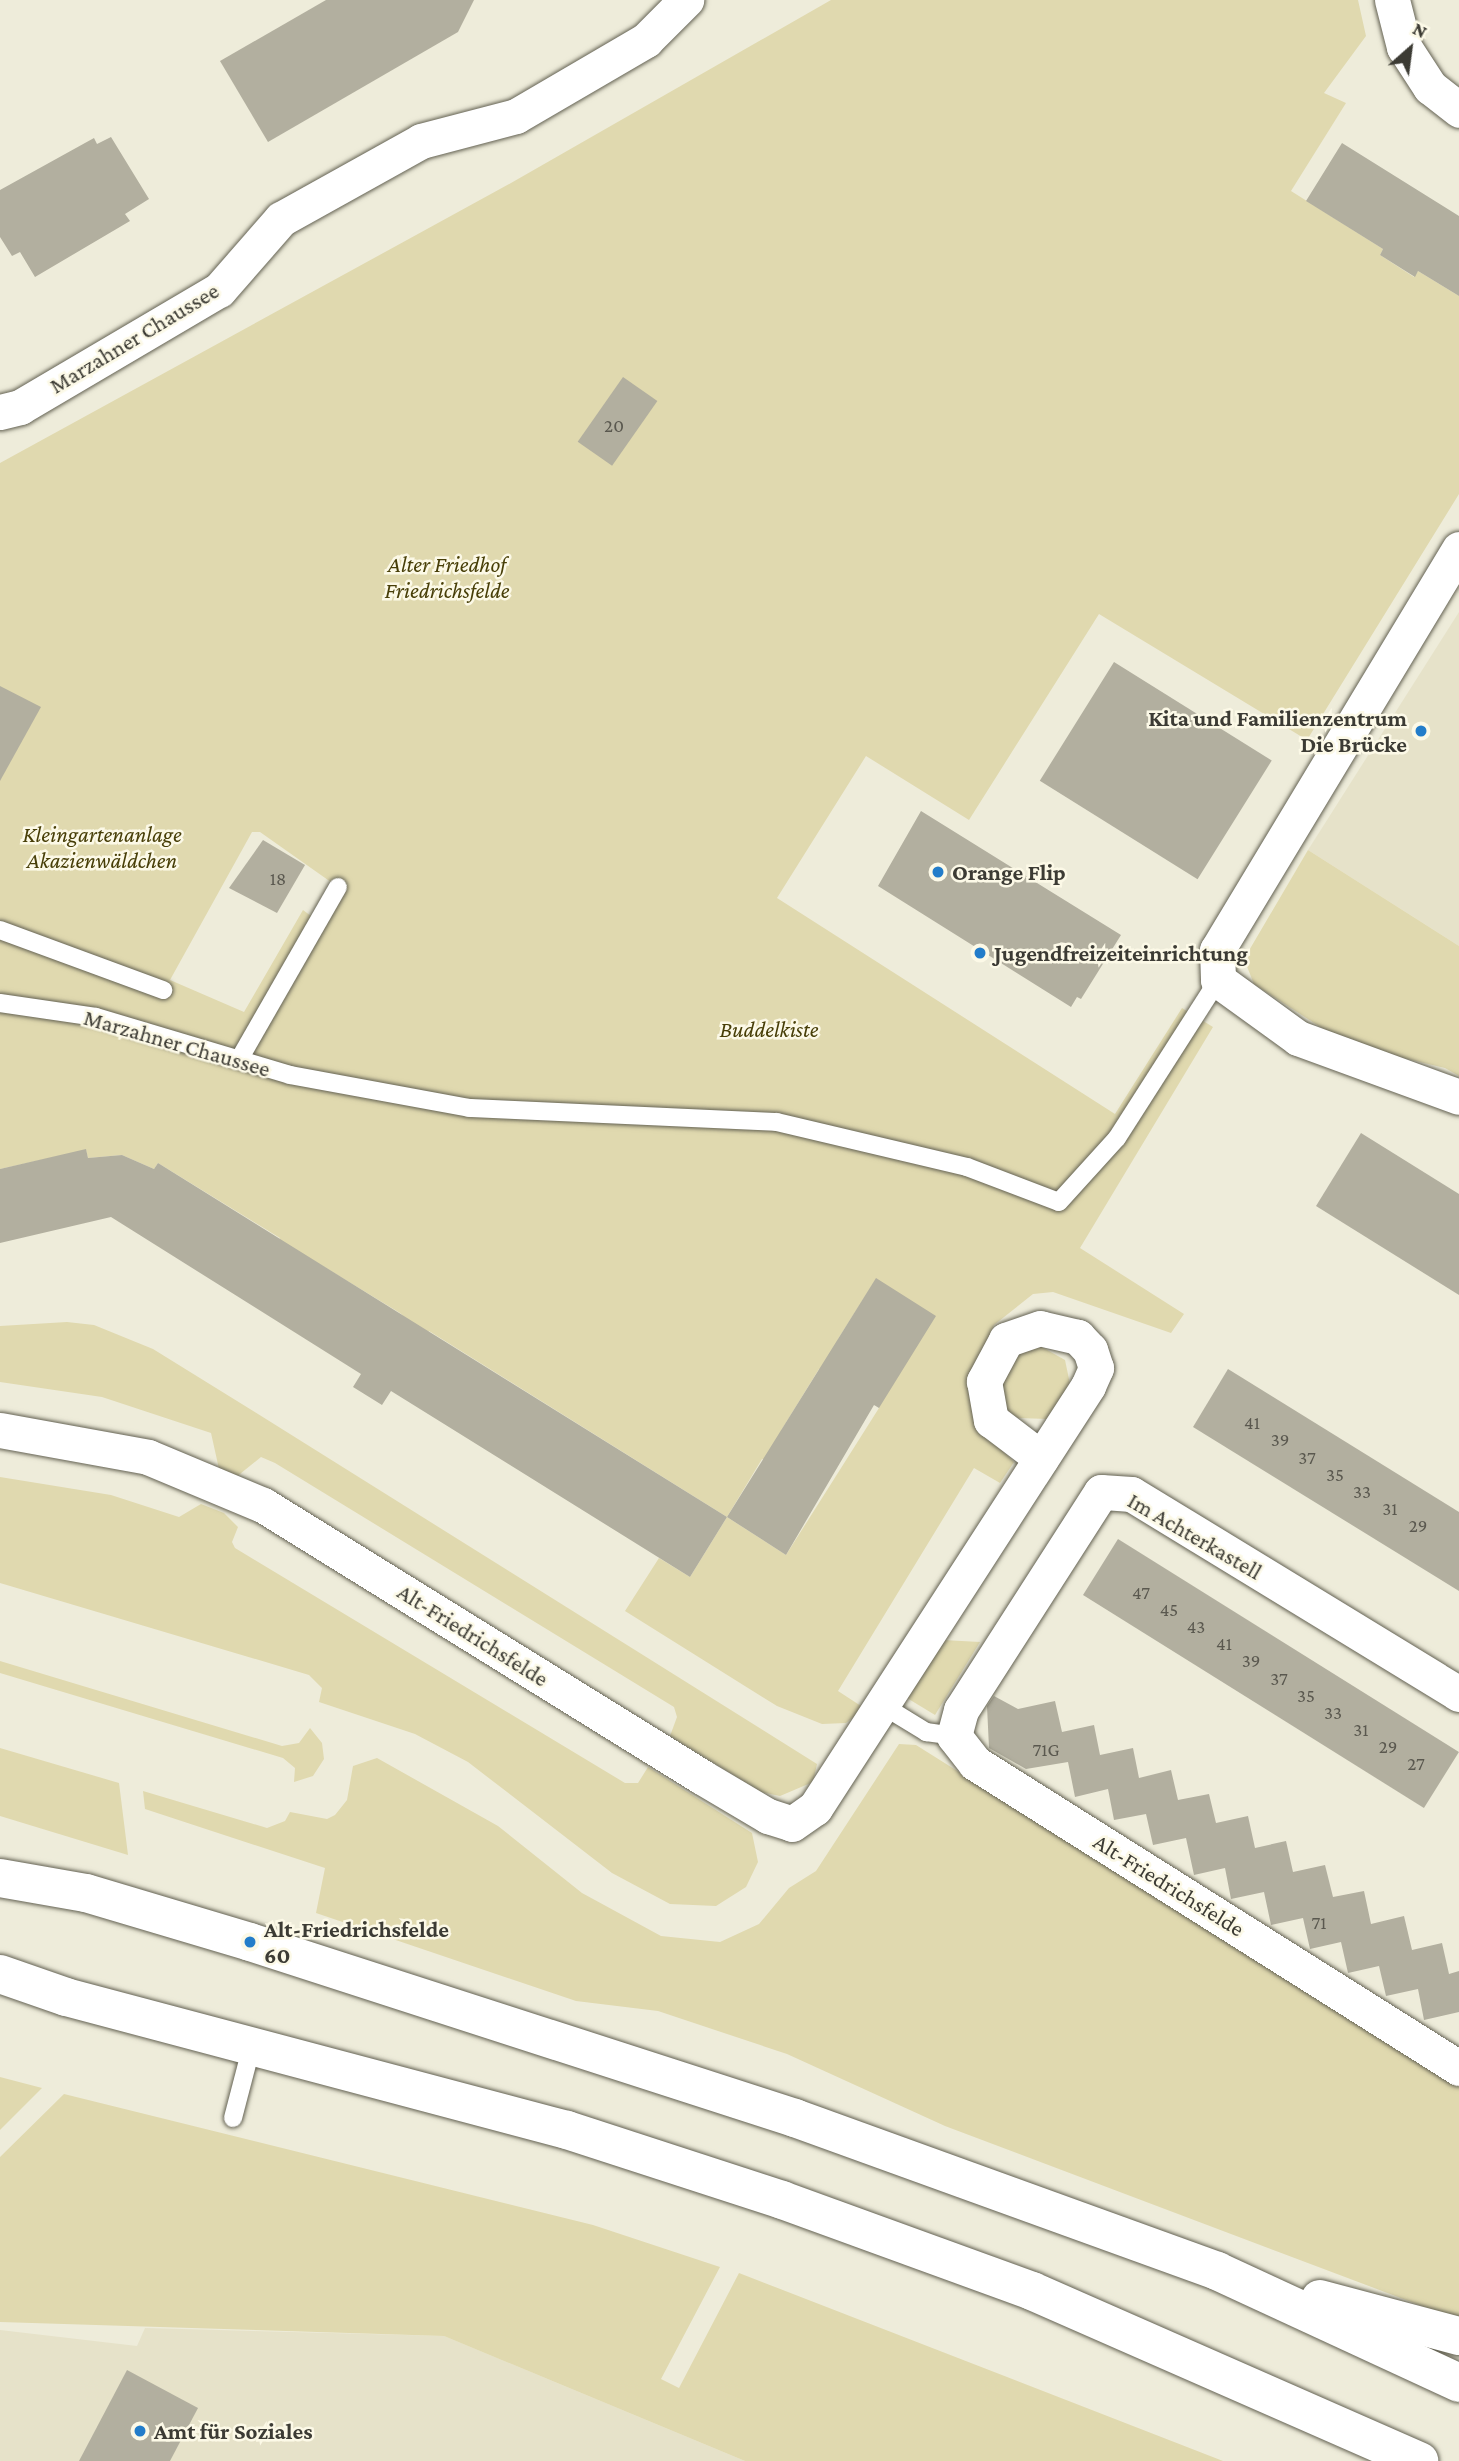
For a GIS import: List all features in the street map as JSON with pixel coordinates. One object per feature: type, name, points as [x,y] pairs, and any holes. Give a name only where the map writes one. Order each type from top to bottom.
[{"type":"main road","points":[[0,1878],[86,1893],[795,2118],[1217,2271],[1459,2336]]},
{"type":"main road","points":[[0,1974],[66,1997],[567,2130],[782,2200],[1032,2291],[1419,2461]]},
{"type":"main road","points":[[1217,2271],[1459,2383]]},
{"type":"street","name":"Marzahner Chaussee","points":[[0,412],[20,407],[219,290],[281,219],[421,141],[516,116],[646,40],[687,0]]},
{"type":"street","points":[[1392,0],[1404,47],[1430,87],[1459,110]]},
{"type":"street","points":[[1459,549],[1217,950],[1218,980],[1298,1038],[1459,1097]]},
{"type":"street","name":"Alt-Friedrichsfelde","points":[[0,1430],[137,1454],[263,1505],[713,1784],[792,1824],[815,1808],[1041,1458]]},
{"type":"street","name":"Im Achterkastell","points":[[954,1736],[961,1710],[1101,1492],[1131,1494],[1459,1694]]},
{"type":"street","name":"Alt-Friedrichsfelde","points":[[954,1736],[975,1763],[1459,2068]]},
{"type":"lane","points":[[240,1058],[338,887]]},
{"type":"lane","points":[[0,930],[163,990]]},
{"type":"lane","name":"Marzahner Chaussee","points":[[0,1003],[96,1017],[290,1075],[469,1108],[778,1122],[967,1167],[1059,1202],[1117,1138],[1218,980]]},
{"type":"lane","points":[[882,1705],[926,1731],[954,1736]]},
{"type":"lane","points":[[233,2119],[252,2045]]},
{"type":"shaded area","name":"Kita und Familienzentrum Die Brücke","points":[[1459,612],[1459,946],[1308,850]]},
{"type":"shaded area","points":[[145,2328],[444,2336],[745,2461],[0,2461],[0,2330],[137,2346]]},
{"type":"green space","points":[[831,0],[1358,0],[1366,36],[1324,93],[1346,103],[1291,191],[1383,249],[1380,255],[1414,277],[1418,271],[1459,296],[1459,494],[1307,740],[1099,614],[969,820],[866,756],[777,898],[1115,1114],[1182,1008],[1213,1027],[1080,1248],[1184,1314],[1171,1333],[1053,1292],[1033,1294],[994,1325],[973,1373],[1001,1449],[1014,1462],[1000,1483],[974,1468],[838,1691],[861,1706],[856,1715],[846,1723],[822,1724],[777,1706],[625,1611],[659,1558],[690,1577],[727,1517],[429,1331],[425,1336],[400,1313],[308,1257],[277,1244],[280,1238],[158,1163],[154,1169],[122,1155],[88,1158],[86,1150],[0,1169],[0,463],[511,183]],"holes":[[[252,832],[260,832],[345,892],[323,925],[303,910],[244,1012],[170,980]],[[876,1279],[879,1408],[786,1555],[727,1517],[762,1459],[770,1462],[782,1429],[819,1369],[827,1372],[838,1339]]]},
{"type":"green space","points":[[1308,850],[1459,946],[1459,1076],[1445,1068],[1348,1045],[1254,984],[1244,959]]},
{"type":"green space","points":[[67,1322],[94,1325],[153,1349],[817,1764],[813,1782],[780,1796],[761,1792],[670,1736],[677,1717],[674,1707],[275,1463],[261,1457],[235,1478],[219,1469],[211,1433],[102,1397],[0,1382],[0,1326]]},
{"type":"green space","points":[[1040,1346],[1065,1360],[1070,1384],[1048,1419],[1018,1418],[1009,1414],[999,1395],[1004,1369],[1022,1349]]},
{"type":"green space","points":[[0,1477],[111,1495],[179,1517],[201,1504],[224,1513],[238,1527],[232,1542],[235,1548],[625,1783],[638,1783],[648,1767],[752,1833],[758,1862],[746,1887],[716,1906],[670,1904],[612,1873],[468,1762],[415,1734],[319,1702],[322,1688],[309,1675],[0,1583]]},
{"type":"green space","points":[[943,1640],[980,1642],[935,1715],[907,1698]]},
{"type":"green space","points":[[0,1661],[282,1746],[299,1743],[310,1728],[322,1743],[324,1759],[313,1776],[294,1782],[295,1768],[283,1758],[0,1673]]},
{"type":"green space","points":[[899,1744],[916,1745],[1459,2086],[1459,2320],[945,2126],[787,2054],[658,2011],[576,2001],[316,1913],[325,1868],[145,1809],[143,1791],[267,1828],[285,1821],[290,1812],[327,1819],[335,1815],[347,1800],[353,1766],[377,1758],[498,1826],[582,1893],[661,1936],[720,1942],[759,1924],[789,1888],[816,1871]]},
{"type":"green space","points":[[0,1748],[119,1783],[128,1855],[0,1816]]},
{"type":"green space","points":[[0,2077],[42,2088],[0,2130]]},
{"type":"green space","points":[[64,2094],[593,2225],[720,2267],[661,2379],[679,2388],[739,2273],[1223,2461],[745,2461],[444,2336],[0,2322],[0,2157]]},
{"type":"building","points":[[326,0],[474,0],[458,32],[268,142],[220,61]]},
{"type":"building","points":[[111,137],[149,199],[125,214],[130,221],[35,277],[20,252],[12,256],[0,237],[0,190],[94,138],[97,144]]},
{"type":"building","points":[[1342,143],[1459,216],[1459,296],[1418,271],[1415,277],[1380,255],[1383,249],[1306,201]]},
{"type":"building","points":[[623,377],[657,401],[612,466],[578,442]]},
{"type":"building","points":[[1114,662],[1272,761],[1198,879],[1040,781]]},
{"type":"building","points":[[0,686],[41,707],[0,781]]},
{"type":"building","points":[[921,811],[1121,935],[1081,999],[1077,997],[1071,1007],[878,886]]},
{"type":"building","points":[[263,840],[305,865],[277,913],[229,888]]},
{"type":"building","points":[[1361,1133],[1459,1194],[1459,1295],[1316,1206]]},
{"type":"building","points":[[86,1149],[88,1158],[122,1155],[154,1169],[158,1163],[727,1517],[690,1577],[391,1391],[382,1405],[353,1387],[361,1374],[111,1217],[0,1243],[0,1169]]},
{"type":"building","points":[[876,1278],[936,1316],[879,1408],[874,1405],[786,1555],[727,1517]]},
{"type":"building","points":[[1228,1369],[1459,1512],[1459,1591],[1193,1427]]},
{"type":"building","points":[[1118,1539],[1459,1752],[1424,1808],[1083,1595]]},
{"type":"building","points":[[994,1696],[1018,1709],[1055,1701],[1062,1732],[1094,1725],[1100,1755],[1133,1748],[1139,1778],[1171,1770],[1178,1800],[1209,1794],[1216,1823],[1248,1816],[1255,1848],[1286,1841],[1293,1872],[1325,1865],[1333,1897],[1364,1891],[1371,1924],[1404,1916],[1412,1950],[1442,1943],[1449,1974],[1459,1971],[1459,2012],[1424,2020],[1418,1989],[1386,1996],[1379,1966],[1348,1973],[1341,1942],[1310,1949],[1303,1918],[1271,1925],[1264,1892],[1231,1899],[1225,1868],[1194,1875],[1186,1838],[1153,1845],[1146,1814],[1114,1820],[1108,1789],[1075,1797],[1068,1762],[1026,1769],[989,1748],[987,1706]]},
{"type":"building","name":"Amt für Soziales","points":[[127,2370],[198,2408],[170,2461],[79,2461]]},
{"type":"place","name":"Kita und Familienzentrum Die Brücke","points":[[1421,731]]},
{"type":"place","name":"Orange Flip","points":[[938,872]]},
{"type":"place","name":"Jugendfreizeiteinrichtung","points":[[980,953]]},
{"type":"place","name":"Alt-Friedrichsfelde 60","points":[[250,1942]]},
{"type":"place","name":"Amt für Soziales","points":[[140,2431]]},
{"type":"park label","name":"Alter Friedhof Friedrichsfelde","points":[[447,577]]},
{"type":"park label","name":"Kleingartenanlage Akazienwäldchen","points":[[102,847]]},
{"type":"park label","name":"Buddelkiste","points":[[769,1029]]}]
